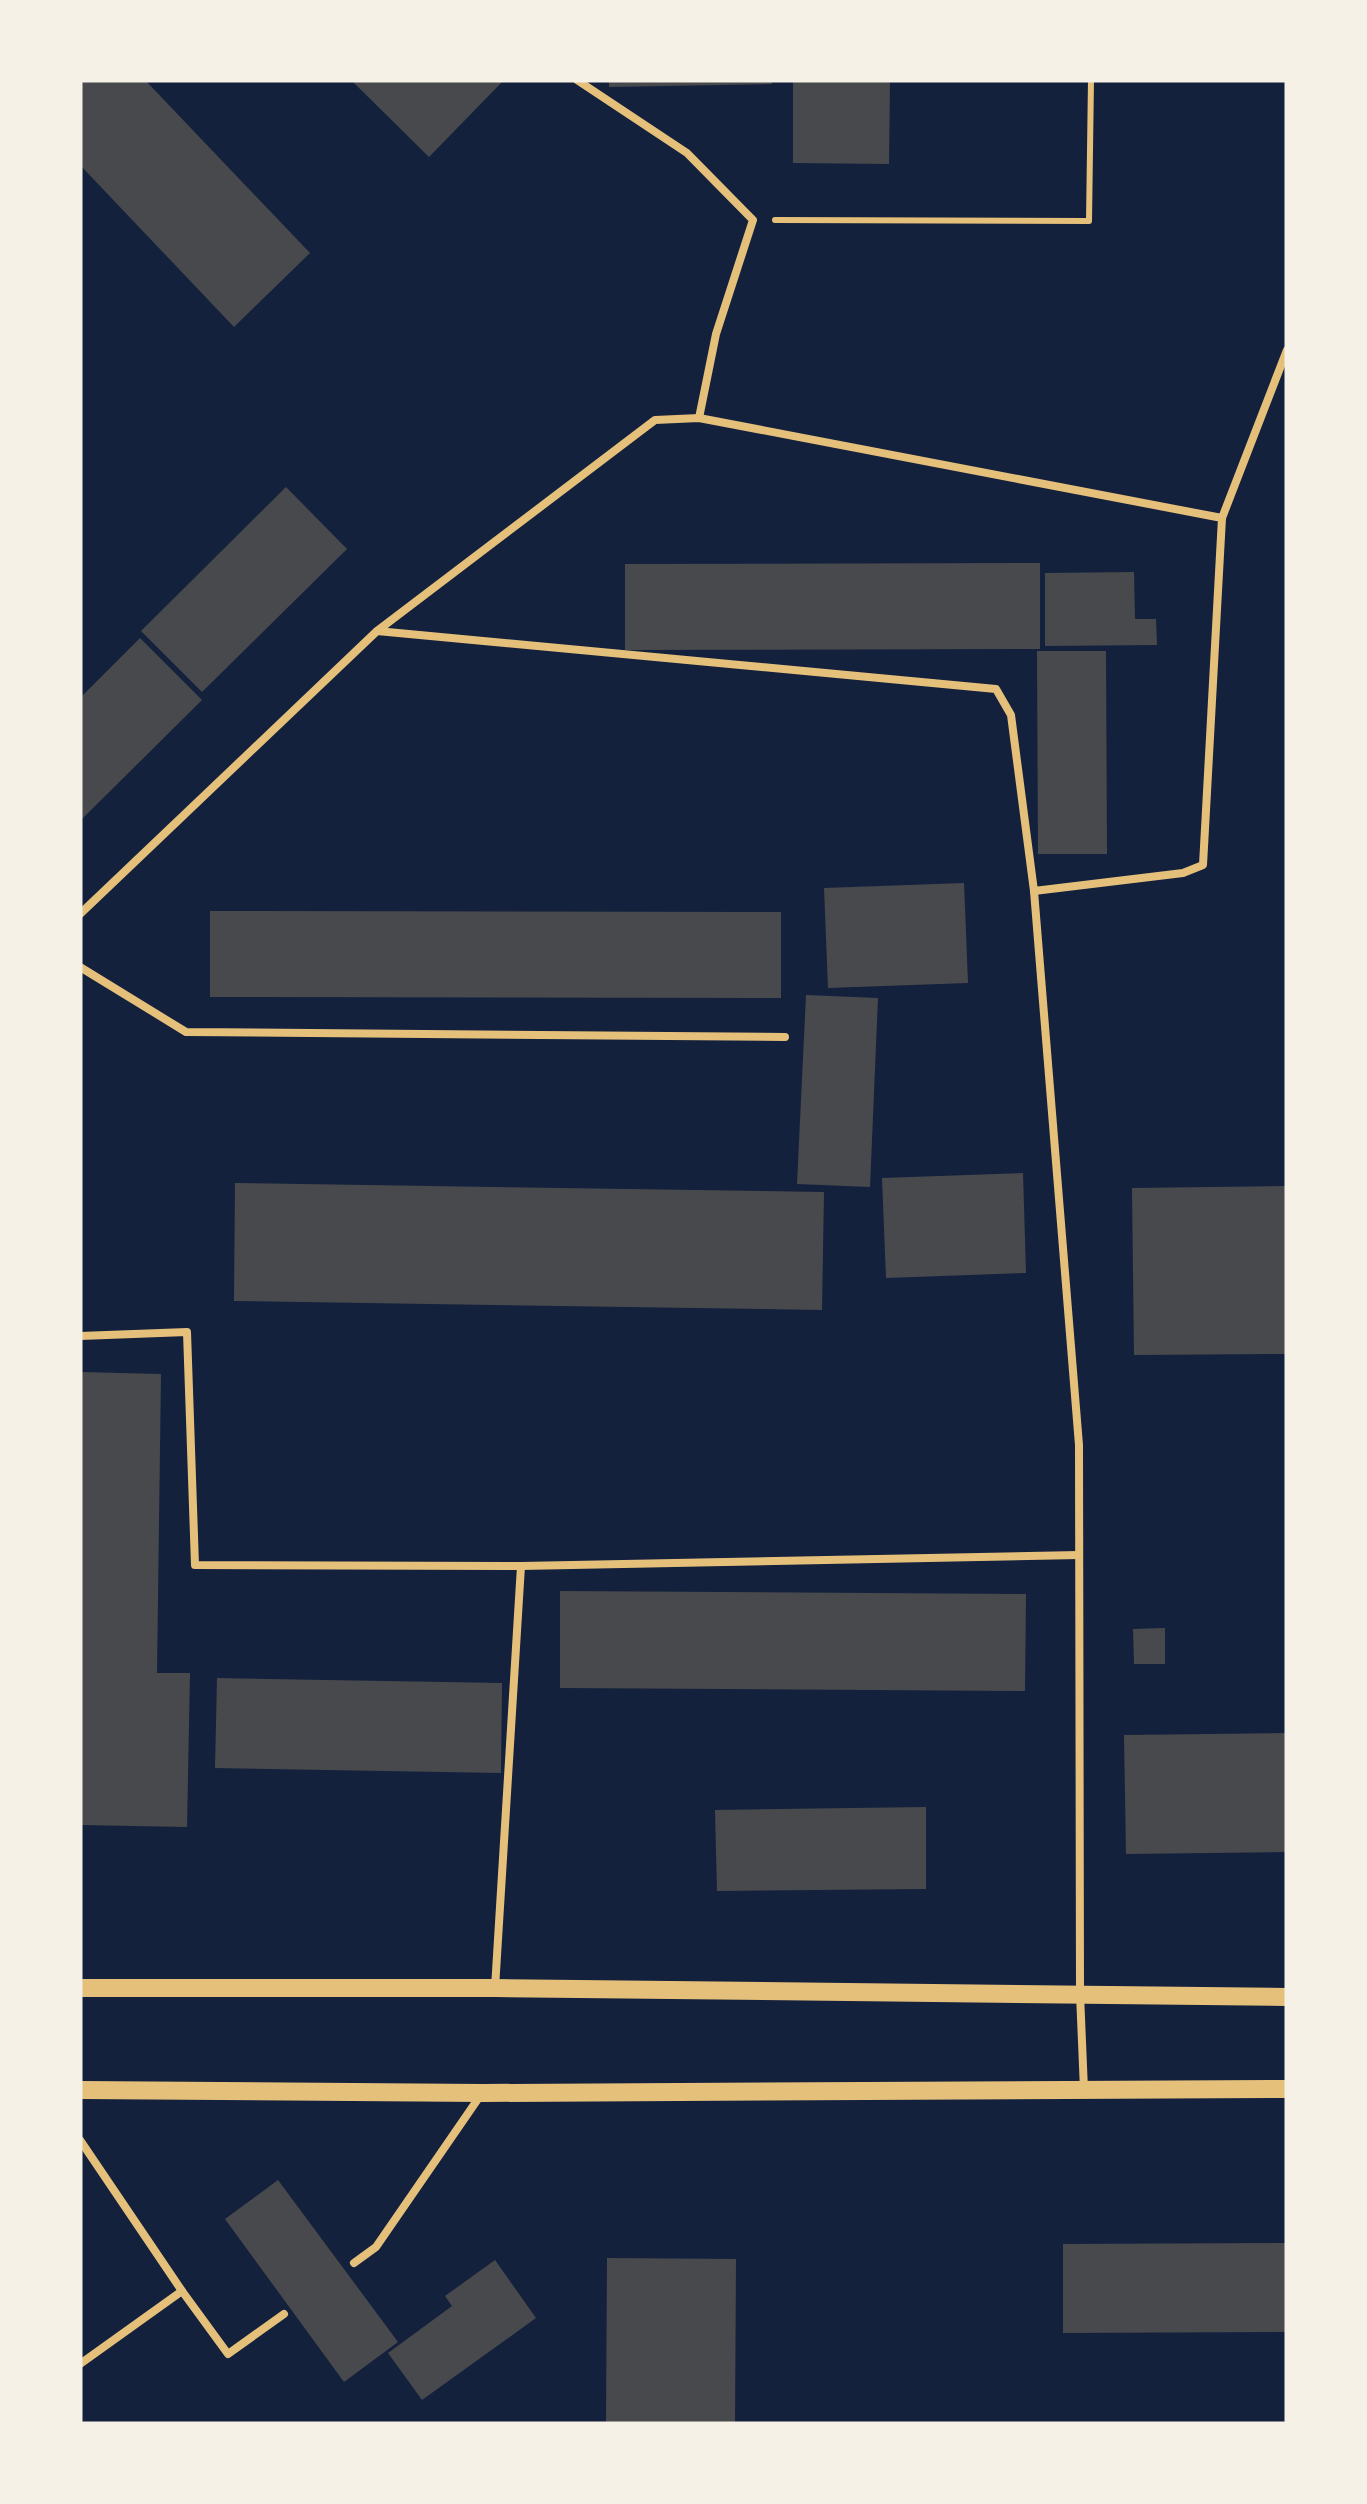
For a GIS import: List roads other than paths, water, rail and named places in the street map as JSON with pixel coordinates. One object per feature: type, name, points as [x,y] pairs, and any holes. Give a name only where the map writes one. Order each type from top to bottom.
[{"type":"street","points":[[80,1988],[1287,1996]]},
{"type":"street","points":[[80,2090],[1287,2090]]},
{"type":"lane","points":[[576,80],[686,153],[752,220],[716,334],[700,418]]},
{"type":"lane","points":[[1034,890],[1182,873],[1203,865],[1222,518],[1287,350]]},
{"type":"lane","points":[[80,914],[377,631],[654,420],[700,418],[1222,518]]},
{"type":"lane","points":[[377,631],[996,689],[1011,715],[1034,890],[1079,1445],[1080,1994],[1084,2090]]},
{"type":"lane","points":[[80,966],[186,1032],[785,1037]]},
{"type":"lane","points":[[80,1336],[186,1332],[195,1565],[522,1566],[1079,1555]]},
{"type":"lane","points":[[495,1988],[522,1566]]},
{"type":"lane","points":[[354,2263],[376,2247],[482,2093]]},
{"type":"lane","points":[[80,2140],[228,2354],[284,2314]]},
{"type":"lane","points":[[80,2364],[182,2291]]}]
